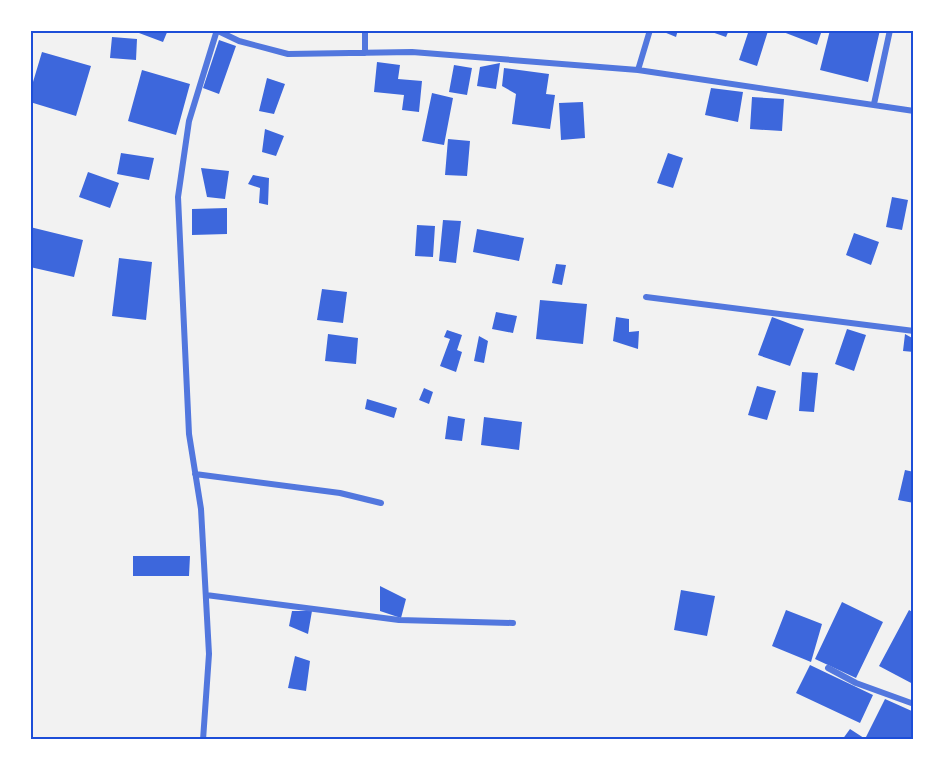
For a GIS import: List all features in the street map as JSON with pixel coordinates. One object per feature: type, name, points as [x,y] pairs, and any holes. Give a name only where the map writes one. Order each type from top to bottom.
[{"type":"street","points":[[203,740],[209,654],[201,509],[189,434],[178,197],[189,121],[217,30],[239,41],[288,54],[435,54],[638,70],[914,111]]},
{"type":"street","points":[[365,30],[365,53]]},
{"type":"street","points":[[638,70],[650,30]]},
{"type":"street","points":[[874,104],[890,30]]},
{"type":"street","points":[[646,297],[914,331]]},
{"type":"street","points":[[195,474],[340,493],[381,503]]},
{"type":"street","points":[[206,595],[399,620],[513,623]]},
{"type":"street","points":[[828,668],[856,683],[914,704]]},
{"type":"building","points":[[131,30],[168,30],[163,42]]},
{"type":"building","points":[[659,30],[678,30],[676,37]]},
{"type":"building","points":[[706,30],[729,30],[726,37]]},
{"type":"building","points":[[749,30],[768,31],[757,66],[739,60]]},
{"type":"building","points":[[778,30],[822,30],[817,45]]},
{"type":"building","points":[[830,30],[880,30],[868,82],[820,70]]},
{"type":"building","points":[[112,37],[137,39],[136,60],[110,58]]},
{"type":"building","points":[[219,40],[236,46],[219,94],[203,88]]},
{"type":"building","points":[[42,52],[91,66],[76,116],[30,102],[30,92]]},
{"type":"building","points":[[377,62],[400,65],[398,79],[422,81],[419,112],[402,110],[404,95],[374,92]]},
{"type":"building","points":[[500,63],[496,89],[477,86],[480,67]]},
{"type":"building","points":[[454,65],[472,68],[467,95],[449,92]]},
{"type":"building","points":[[504,68],[549,74],[546,94],[555,95],[550,129],[512,124],[516,94],[502,86]]},
{"type":"building","points":[[142,70],[190,84],[176,135],[128,121]]},
{"type":"building","points":[[267,78],[285,84],[274,114],[259,111]]},
{"type":"building","points":[[711,88],[743,92],[738,122],[705,115]]},
{"type":"building","points":[[432,93],[453,98],[444,145],[422,141]]},
{"type":"building","points":[[752,97],[784,99],[782,131],[750,129]]},
{"type":"building","points":[[583,102],[585,138],[561,140],[559,103]]},
{"type":"building","points":[[265,129],[284,136],[276,156],[262,152]]},
{"type":"building","points":[[448,139],[470,141],[467,176],[445,175]]},
{"type":"building","points":[[121,153],[154,158],[149,180],[117,174]]},
{"type":"building","points":[[668,153],[683,158],[673,188],[657,183]]},
{"type":"building","points":[[201,168],[229,171],[225,199],[207,197]]},
{"type":"building","points":[[88,172],[119,183],[110,208],[79,197]]},
{"type":"building","points":[[253,175],[269,178],[268,205],[259,203],[260,188],[248,184]]},
{"type":"building","points":[[892,197],[908,200],[902,230],[886,227]]},
{"type":"building","points":[[227,208],[227,234],[192,235],[192,209]]},
{"type":"building","points":[[443,220],[461,221],[456,263],[439,261]]},
{"type":"building","points":[[417,225],[435,226],[433,257],[415,256]]},
{"type":"building","points":[[30,227],[83,240],[74,277],[30,267]]},
{"type":"building","points":[[477,229],[524,238],[519,261],[473,252]]},
{"type":"building","points":[[854,233],[879,242],[871,265],[846,255]]},
{"type":"building","points":[[119,258],[152,262],[146,320],[112,316]]},
{"type":"building","points":[[556,264],[566,265],[562,285],[552,283]]},
{"type":"building","points":[[322,289],[347,292],[343,323],[317,320]]},
{"type":"building","points":[[540,300],[587,304],[583,344],[536,339]]},
{"type":"building","points":[[496,312],[517,316],[513,333],[492,329]]},
{"type":"building","points":[[616,317],[629,319],[629,332],[639,331],[638,349],[613,341]]},
{"type":"building","points":[[772,317],[804,329],[790,366],[758,355]]},
{"type":"building","points":[[847,329],[866,335],[854,371],[835,364]]},
{"type":"building","points":[[447,330],[462,335],[457,350],[462,352],[456,372],[440,366],[450,339],[444,337]]},
{"type":"building","points":[[328,334],[358,338],[356,364],[325,361]]},
{"type":"building","points":[[905,334],[914,339],[914,352],[903,351]]},
{"type":"building","points":[[479,336],[488,341],[484,363],[474,361]]},
{"type":"building","points":[[802,372],[818,373],[814,412],[799,411]]},
{"type":"building","points":[[757,386],[776,391],[767,420],[748,415]]},
{"type":"building","points":[[424,388],[433,392],[429,404],[419,400]]},
{"type":"building","points":[[367,399],[397,408],[394,418],[365,409]]},
{"type":"building","points":[[448,416],[465,419],[462,441],[445,439]]},
{"type":"building","points":[[484,417],[522,422],[519,450],[481,445]]},
{"type":"building","points":[[905,470],[914,472],[914,503],[898,500]]},
{"type":"building","points":[[133,556],[190,556],[189,576],[133,576]]},
{"type":"building","points":[[380,586],[406,599],[401,618],[380,611]]},
{"type":"building","points":[[681,590],[715,596],[707,636],[674,630]]},
{"type":"building","points":[[842,602],[883,622],[856,678],[815,659]]},
{"type":"building","points":[[786,610],[822,624],[811,662],[772,646]]},
{"type":"building","points":[[909,610],[914,613],[913,684],[879,666]]},
{"type":"building","points":[[292,611],[312,611],[308,634],[289,626]]},
{"type":"building","points":[[295,656],[310,661],[306,691],[288,688]]},
{"type":"building","points":[[810,665],[873,695],[860,723],[796,693]]},
{"type":"building","points":[[885,699],[914,712],[914,740],[873,740],[866,737]]},
{"type":"building","points":[[850,729],[867,740],[842,740]]}]
